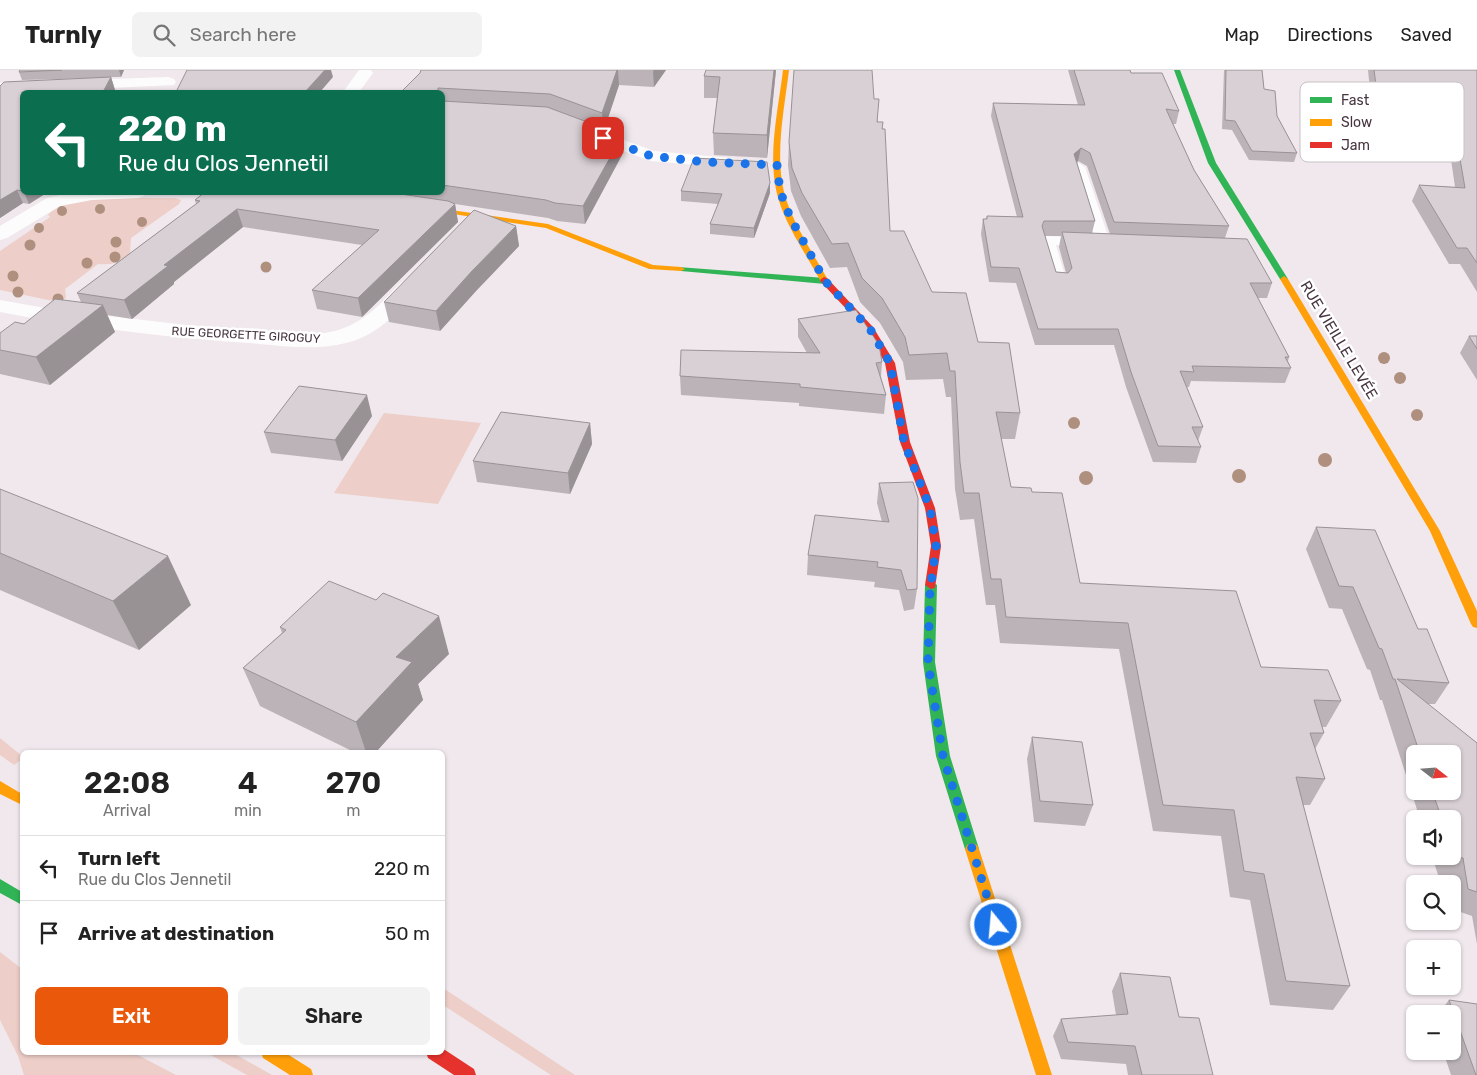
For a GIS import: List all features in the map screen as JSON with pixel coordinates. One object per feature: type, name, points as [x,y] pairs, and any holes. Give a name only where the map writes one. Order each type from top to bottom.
[{"type":"street","points":[[7,70],[0,88],[168,82]]},
{"type":"street","points":[[786,70],[777,165],[780,191],[790,217],[825,281],[870,329],[890,363],[904,442],[930,508],[936,546],[930,591],[928,662],[943,756],[1044,1075]]},
{"type":"street","name":"RUE VIEILLE LEVÉE","points":[[1177,70],[1212,163],[1435,531],[1477,624]]},
{"type":"street","points":[[352,90],[365,72]]},
{"type":"street","points":[[569,124],[651,156],[777,165]]},
{"type":"street","points":[[0,234],[54,202],[87,195]]},
{"type":"street","points":[[403,205],[548,226],[652,267],[825,281]]},
{"type":"street","points":[[460,235],[478,216]]},
{"type":"street","name":"RUE GEORGETTE GIROGUY","points":[[0,306],[148,329],[305,340],[332,340],[352,334],[371,324],[426,269]]},
{"type":"street","points":[[0,358],[82,298]]},
{"type":"street","points":[[0,787],[20,799]]},
{"type":"street","points":[[0,885],[20,898]]},
{"type":"street","points":[[274,1055],[305,1075]]},
{"type":"street","points":[[438,1055],[468,1075]]},
{"type":"lane","points":[[1060,283],[1048,240],[1107,242],[1079,167]]},
{"type":"lane","points":[[1250,248],[1265,248]]},
{"type":"shaded area","points":[[108,198],[175,198],[181,200],[179,204],[131,238],[130,254],[116,263],[98,264],[65,289],[66,298],[58,302],[0,290],[0,251],[50,217],[48,215],[58,208],[72,203]]},
{"type":"shaded area","points":[[384,413],[481,423],[438,504],[334,493]]},
{"type":"shaded area","points":[[0,738],[20,754],[20,760],[14,765],[0,755]]},
{"type":"shaded area","points":[[0,952],[20,967],[20,1055],[138,1055],[176,1075],[24,1075],[18,1056],[0,1020]]},
{"type":"shaded area","points":[[445,989],[575,1075],[551,1075],[445,1006]]},
{"type":"shaded area","points":[[211,1055],[237,1055],[272,1075],[247,1075]]},
{"type":"building","points":[[20,70],[62,70],[19,72]]},
{"type":"building","points":[[187,70],[325,70],[307,90],[177,90]]},
{"type":"building","points":[[421,70],[617,70],[602,113],[550,94],[438,88],[438,90],[403,90]]},
{"type":"building","points":[[706,70],[774,70],[767,135],[713,133],[720,77],[704,76]]},
{"type":"building","points":[[794,70],[872,70],[874,99],[879,99],[877,122],[883,122],[882,129],[885,129],[890,231],[904,231],[932,292],[966,293],[978,342],[1009,343],[1020,413],[996,412],[1011,487],[1031,488],[1032,492],[1062,493],[1080,583],[1236,591],[1261,667],[1328,670],[1341,701],[1314,700],[1324,733],[1310,733],[1325,779],[1296,777],[1350,986],[1286,981],[1264,874],[1244,871],[1234,810],[1163,805],[1128,623],[1006,617],[1001,579],[991,579],[979,493],[964,493],[960,462],[955,371],[950,371],[947,353],[909,355],[905,337],[882,298],[862,278],[848,243],[832,244],[802,193],[792,168],[789,142]]},
{"type":"building","points":[[1074,70],[1130,70],[1131,73],[1162,73],[1179,111],[1166,109],[1194,170],[1229,226],[1114,222],[1090,153],[1081,148],[1074,154],[1095,221],[1044,221],[1042,226],[1056,272],[1068,273],[1072,268],[1062,232],[1247,239],[1272,283],[1250,283],[1289,357],[1285,357],[1291,368],[1192,366],[1194,372],[1180,371],[1203,427],[1192,427],[1201,447],[1158,446],[1131,372],[1118,329],[1038,329],[1019,268],[991,267],[983,219],[987,219],[987,216],[1023,217],[993,103],[1085,105]]},
{"type":"building","points":[[1226,70],[1262,70],[1264,89],[1275,91],[1277,116],[1297,153],[1252,151],[1235,121],[1225,120]]},
{"type":"building","points":[[1374,70],[1477,70],[1477,263],[1467,248],[1457,248],[1419,185],[1465,188],[1461,162],[1464,162],[1464,82],[1376,82]]},
{"type":"building","points":[[111,77],[104,90],[20,90],[20,191],[17,190],[0,200],[0,86],[4,82]]},
{"type":"building","points":[[445,101],[547,107],[598,126],[597,130],[610,131],[606,137],[621,138],[583,206],[555,203],[546,200],[445,185]]},
{"type":"building","points":[[694,158],[767,162],[770,183],[754,228],[710,224],[722,194],[681,191]]},
{"type":"building","points":[[201,195],[407,195],[448,201],[455,204],[358,298],[312,290],[379,230],[237,209],[164,265],[168,266],[124,300],[77,293],[200,201],[195,200]]},
{"type":"building","points":[[474,210],[516,226],[436,311],[384,302]]},
{"type":"building","points":[[55,299],[103,305],[36,357],[0,350],[0,333],[15,322],[24,324]]},
{"type":"building","points":[[856,310],[879,345],[882,362],[876,363],[886,395],[800,387],[800,384],[680,376],[681,350],[820,353],[798,319]]},
{"type":"building","points":[[1469,336],[1477,336],[1477,349]]},
{"type":"building","points":[[299,386],[367,395],[335,440],[264,432]]},
{"type":"building","points":[[501,412],[590,423],[568,473],[473,461]]},
{"type":"building","points":[[913,482],[918,498],[917,589],[907,590],[901,570],[877,567],[878,562],[808,555],[815,515],[889,522],[879,483]]},
{"type":"building","points":[[0,489],[168,556],[113,601],[0,553]]},
{"type":"building","points":[[1316,527],[1375,530],[1418,629],[1427,629],[1449,683],[1397,679],[1477,743],[1477,892],[1468,889],[1463,858],[1461,858],[1461,810],[1439,810],[1435,800],[1461,800],[1461,745],[1417,745],[1395,679],[1393,679],[1382,649],[1379,648],[1353,587],[1339,586]]},
{"type":"building","points":[[329,581],[376,600],[383,593],[439,616],[396,657],[412,662],[356,722],[243,668],[286,630],[280,627]]},
{"type":"building","points":[[1032,737],[1082,742],[1093,805],[1040,801]]},
{"type":"building","points":[[1120,973],[1170,977],[1179,1017],[1199,1018],[1213,1075],[1142,1075],[1135,1046],[1068,1042],[1061,1019],[1128,1014]]},
{"type":"building","points":[[1449,1000],[1477,1004],[1477,1075],[1461,1033],[1461,1005],[1451,1005]]},
{"type":"traffic: fast","points":[[1177,70],[1212,163],[1284,279]]},
{"type":"traffic: fast","points":[[681,269],[825,281]]},
{"type":"traffic: fast","points":[[931,585],[929,662],[943,756],[972,849]]},
{"type":"traffic: fast","points":[[0,885],[20,898]]},
{"type":"traffic: slow","points":[[786,70],[780,114],[777,160],[780,189],[792,224],[824,280]]},
{"type":"traffic: slow","points":[[419,207],[548,226],[652,267],[681,269]]},
{"type":"traffic: slow","points":[[1284,279],[1435,531],[1477,624]]},
{"type":"traffic: slow","points":[[0,787],[20,799]]},
{"type":"traffic: slow","points":[[972,849],[1044,1075]]},
{"type":"traffic: slow","points":[[274,1055],[305,1075]]},
{"type":"traffic: jam","points":[[824,280],[870,329],[890,363],[905,442],[930,508],[936,546],[931,585]]},
{"type":"traffic: jam","points":[[438,1055],[468,1075]]},
{"type":"route","points":[[603,138],[651,156],[705,162],[777,165],[780,191],[790,217],[825,281],[870,329],[890,363],[904,442],[930,508],[936,546],[930,591],[928,662],[943,756],[996,925]]}]
